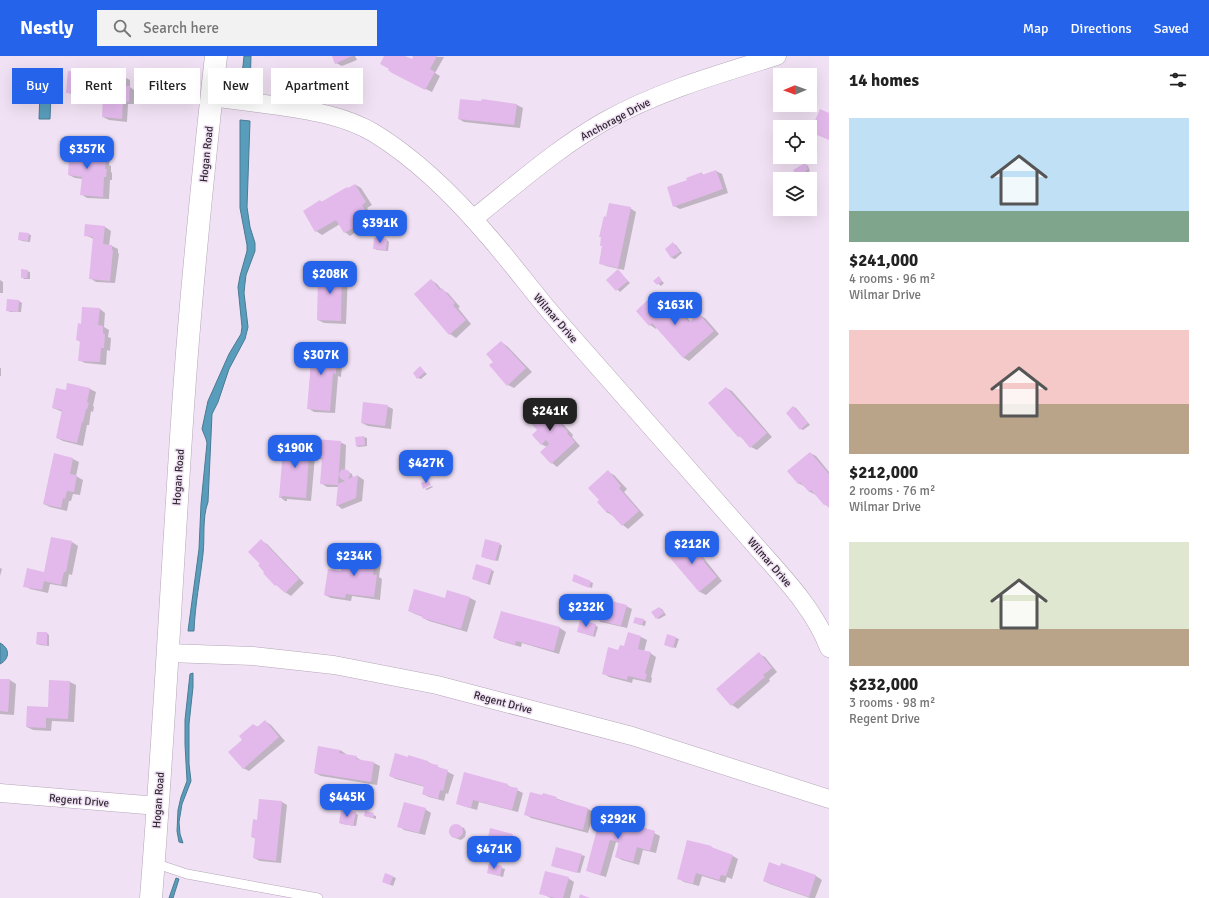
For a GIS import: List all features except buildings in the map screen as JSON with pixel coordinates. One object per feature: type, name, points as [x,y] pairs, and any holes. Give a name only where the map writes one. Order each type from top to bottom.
[{"type":"street","name":"Hogan Road","points":[[215,68],[216,56]]},
{"type":"street","name":"Anchorage Drive","points":[[473,219],[547,159],[605,122],[645,101],[697,81],[777,56]]},
{"type":"street","name":"Hogan Road","points":[[151,898],[185,388],[210,104]]},
{"type":"street","name":"Wilmar Drive","points":[[260,104],[317,112],[341,118],[364,127],[395,147],[413,161],[449,194],[489,237],[546,307],[797,594],[811,613],[829,648]]},
{"type":"street","name":"Regent Drive","points":[[168,653],[253,656],[334,665],[437,685],[632,736],[829,796]]},
{"type":"street","name":"Regent Drive","points":[[0,793],[158,806]]},
{"type":"lane","points":[[154,863],[187,874],[318,898]]},
{"type":"water","points":[[244,56],[251,56],[251,68],[243,68]]},
{"type":"water","points":[[40,104],[51,104],[50,119],[39,119]]},
{"type":"water","points":[[240,120],[250,121],[247,207],[250,227],[255,243],[255,251],[246,275],[244,293],[248,327],[245,339],[229,369],[218,402],[212,414],[208,502],[204,521],[203,554],[196,602],[194,631],[188,631],[199,549],[201,504],[207,443],[202,429],[208,401],[229,354],[241,334],[242,327],[238,287],[247,251],[247,245],[240,208]]},
{"type":"water","points":[[0,643],[6,648],[8,654],[6,659],[0,664]]},
{"type":"water","points":[[193,673],[189,724],[189,764],[191,781],[182,804],[179,822],[180,834],[183,843],[179,842],[177,831],[178,810],[187,781],[185,720],[190,674]]},
{"type":"water","points":[[176,878],[179,879],[173,898],[169,898]]}]
